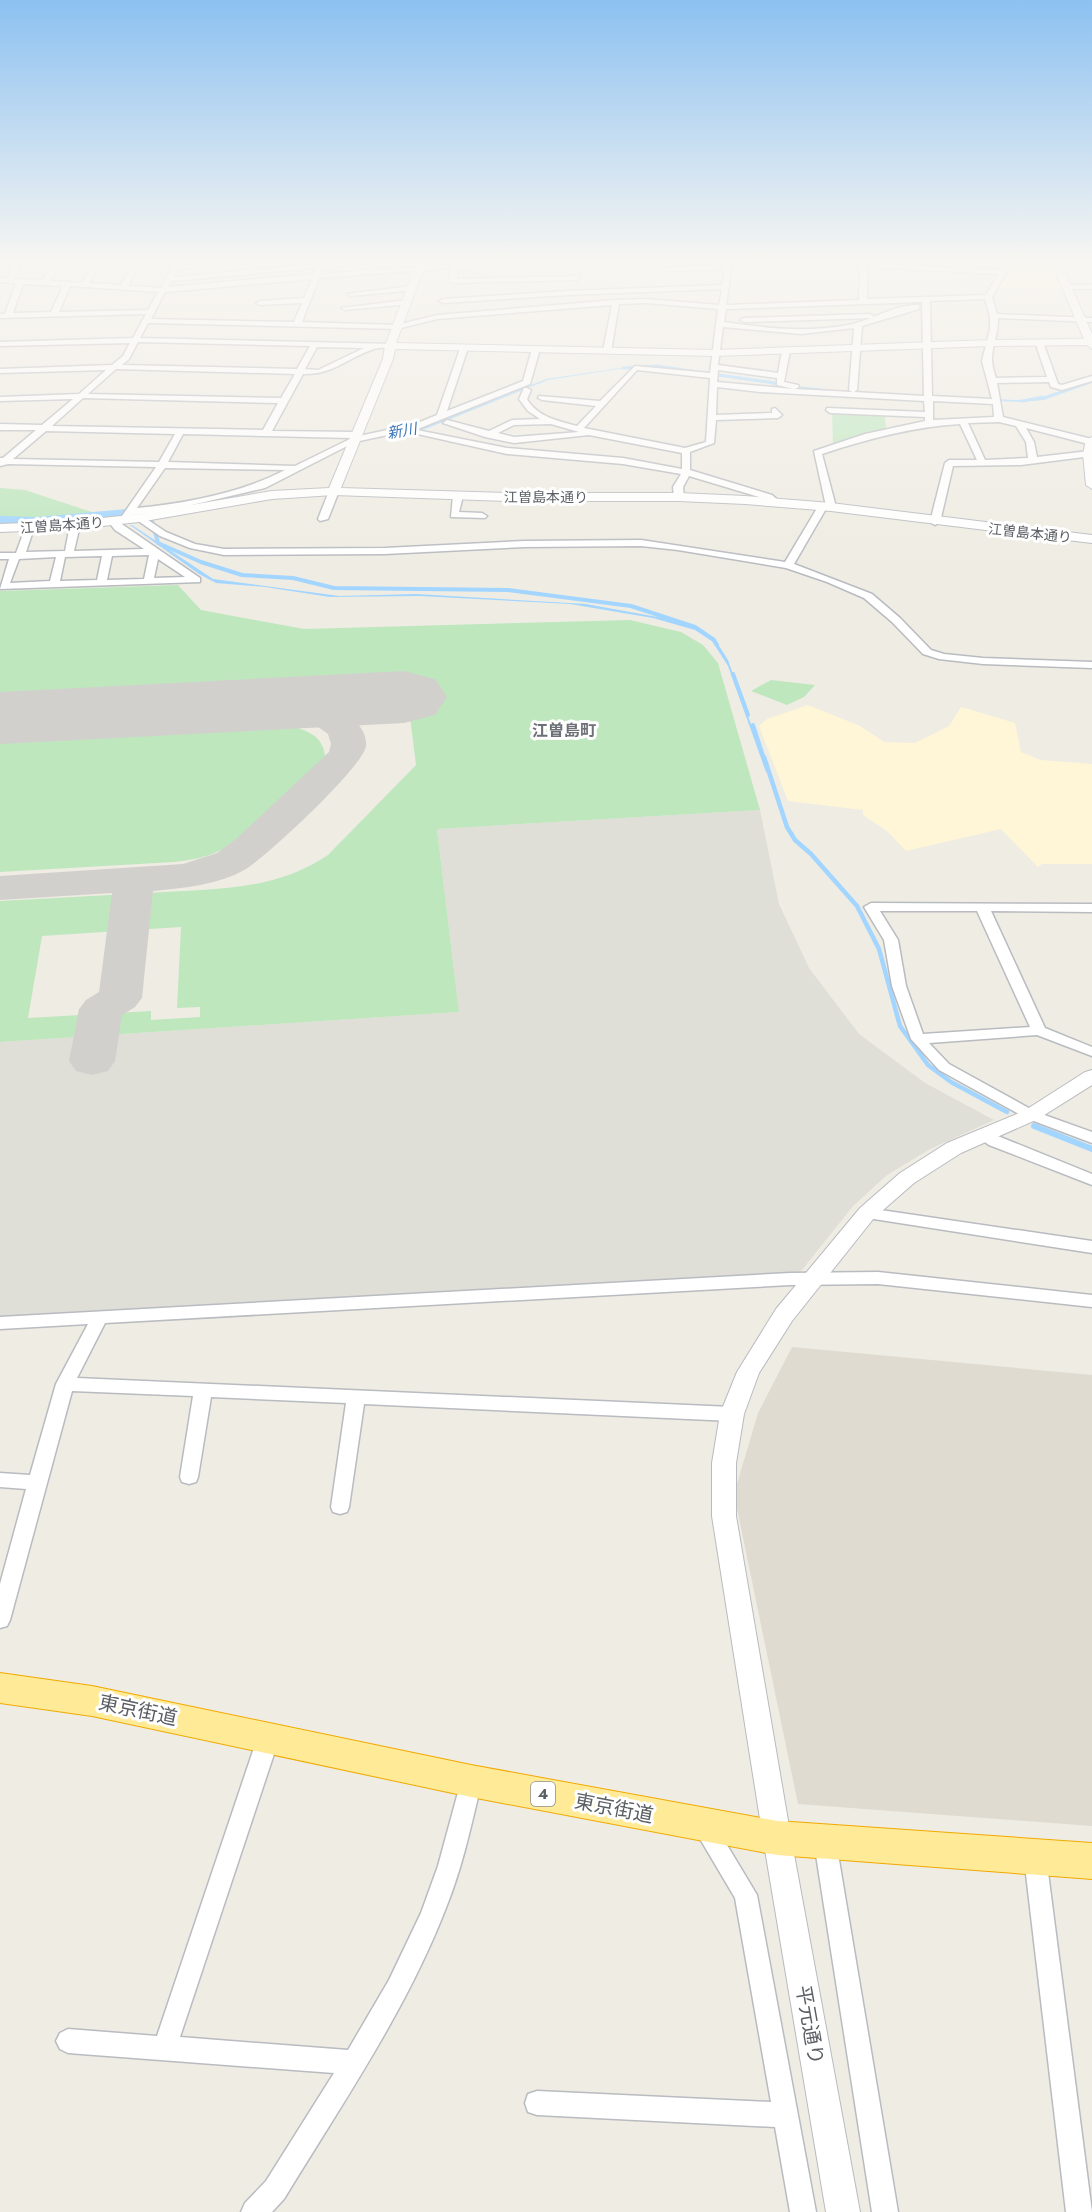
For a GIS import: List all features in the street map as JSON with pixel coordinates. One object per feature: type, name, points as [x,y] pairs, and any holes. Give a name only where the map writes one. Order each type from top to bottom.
[{"type":"highway","name":"東京街道","points":[[0,1688],[92,1701],[471,1781],[777,1839],[1092,1861]]},
{"type":"street","points":[[2,462],[121,362]]},
{"type":"street","points":[[266,433],[305,362]]},
{"type":"street","points":[[0,372],[117,367],[318,372],[339,362]]},
{"type":"street","points":[[323,519],[385,362]]},
{"type":"street","points":[[444,420],[460,362]]},
{"type":"street","points":[[372,440],[417,433],[526,382],[532,362]]},
{"type":"street","points":[[0,427],[181,430],[354,438],[444,420],[527,390],[523,399],[525,406],[552,421],[594,434],[686,451],[710,443],[714,362]]},
{"type":"street","points":[[784,362],[780,383],[795,387],[928,397]]},
{"type":"street","points":[[853,390],[856,362]]},
{"type":"street","points":[[927,362],[929,419]]},
{"type":"street","points":[[986,362],[993,381],[999,419]]},
{"type":"street","points":[[1046,362],[1054,385],[1062,388],[1092,378]]},
{"type":"street","points":[[579,429],[635,368],[713,376],[782,376]]},
{"type":"street","points":[[713,376],[760,390],[996,399]]},
{"type":"street","points":[[993,381],[1051,379]]},
{"type":"street","points":[[0,399],[82,396],[284,401]]},
{"type":"street","points":[[542,398],[601,404]]},
{"type":"street","points":[[830,410],[963,422],[999,419],[1091,445]]},
{"type":"street","points":[[711,418],[778,416],[775,411]]},
{"type":"street","points":[[788,566],[827,507],[817,453],[929,419]]},
{"type":"street","points":[[444,420],[488,435],[514,440],[594,434]]},
{"type":"street","points":[[488,435],[512,423],[552,421]]},
{"type":"street","points":[[963,422],[982,462]]},
{"type":"street","points":[[1020,426],[1029,442],[1033,461]]},
{"type":"street","points":[[101,583],[120,532],[181,430]]},
{"type":"street","points":[[417,433],[507,451],[623,461],[686,472],[770,497],[775,502]]},
{"type":"street","points":[[0,556],[65,555],[120,532],[166,508],[262,486],[354,438]]},
{"type":"street","points":[[935,522],[949,463],[1033,461],[1091,445]]},
{"type":"street","points":[[1091,445],[1092,485]]},
{"type":"street","points":[[679,497],[678,487],[686,472],[686,451]]},
{"type":"street","points":[[2,462],[297,468]]},
{"type":"street","name":"江曽島本通り","points":[[0,528],[75,525],[120,532],[272,495],[334,491],[458,496],[679,497],[775,502],[1092,539]]},
{"type":"street","points":[[458,496],[454,515],[482,516]]},
{"type":"street","points":[[54,584],[75,525]]},
{"type":"street","points":[[28,528],[2,586],[196,580],[120,532]]},
{"type":"street","points":[[120,532],[154,552]]},
{"type":"street","points":[[120,532],[162,534],[193,546],[224,552],[385,551],[524,544],[641,543],[788,566],[831,580],[868,596],[896,620],[927,652],[943,657],[983,661],[1092,665]]},
{"type":"street","points":[[148,581],[154,552]]},
{"type":"street","points":[[1092,908],[871,907],[891,940],[899,986],[918,1039],[944,1067],[1031,1115],[1092,1138]]},
{"type":"street","points":[[982,907],[1039,1030]]},
{"type":"street","points":[[918,1039],[1039,1030],[1092,1052]]},
{"type":"street","name":"平元通り","points":[[843,2212],[777,1839],[724,1516],[724,1463],[732,1414],[748,1372],[784,1315],[867,1213],[907,1178],[954,1148],[1031,1115],[1092,1076]]},
{"type":"street","points":[[983,1135],[994,1142],[1092,1180]]},
{"type":"street","points":[[867,1213],[1092,1247]]},
{"type":"street","points":[[0,1323],[816,1278],[878,1278],[1092,1301]]},
{"type":"street","points":[[0,1620],[65,1384],[100,1317]]},
{"type":"street","points":[[65,1384],[732,1414]]},
{"type":"street","points":[[189,1477],[203,1390]]},
{"type":"street","points":[[340,1507],[356,1397]]},
{"type":"street","points":[[0,1480],[36,1483]]},
{"type":"street","points":[[165,2048],[268,1739]]},
{"type":"street","points":[[254,2212],[275,2190],[382,2014],[431,1916],[453,1851],[471,1781]]},
{"type":"street","points":[[703,1825],[746,1895],[803,2212]]},
{"type":"street","points":[[825,1842],[885,2212]]},
{"type":"street","points":[[1035,1857],[1079,2212]]},
{"type":"street","points":[[68,2041],[353,2062]]},
{"type":"street","points":[[537,2103],[786,2115]]},
{"type":"shaded area","points":[[808,705],[860,726],[884,742],[915,743],[949,726],[961,707],[1015,723],[1021,752],[1040,760],[1092,764],[1092,864],[1042,864],[1038,867],[1001,829],[906,851],[887,831],[863,815],[863,810],[788,801],[759,726],[767,719]]},
{"type":"shaded area","points":[[760,810],[779,904],[809,968],[859,1034],[925,1083],[994,1120],[930,1149],[887,1175],[853,1206],[802,1270],[792,1274],[0,1319],[0,1042],[459,1012],[437,829]]},
{"type":"shaded area","points":[[792,1347],[1092,1375],[1092,1826],[798,1804],[734,1494],[758,1413]]},
{"type":"green space","points":[[832,412],[885,415],[886,430],[833,443]]},
{"type":"green space","points":[[0,488],[25,490],[110,518],[0,524]]},
{"type":"green space","points":[[178,585],[201,610],[304,629],[630,620],[681,632],[703,645],[718,663],[760,810],[437,829],[459,1012],[0,1042],[0,901],[217,889],[286,876],[328,855],[416,765],[405,677],[0,698],[0,591]],"holes":[[[181,927],[177,1008],[200,1007],[200,1017],[151,1020],[151,1011],[28,1018],[42,936]]]},
{"type":"green space","points":[[771,680],[815,685],[804,697],[787,705],[751,691]]},
{"type":"green space","points":[[277,724],[301,729],[315,736],[324,749],[325,757],[284,800],[231,845],[202,857],[174,862],[0,872],[0,739]]},
{"type":"water","points":[[634,366],[656,367],[771,381],[793,389],[1015,400],[1036,399],[1092,380],[1092,383],[1044,400],[1020,402],[790,390],[767,383],[650,367],[632,367],[548,380],[423,430],[373,436],[420,429],[546,379]]},
{"type":"water","points":[[130,525],[213,579],[339,596],[416,594],[586,604],[663,618],[692,627],[716,641],[728,660],[768,772],[766,772],[728,666],[712,641],[695,630],[653,618],[570,604],[420,596],[330,597],[265,587],[216,583],[199,574]]},
{"type":"waterway","name":"新川","points":[[623,368],[657,366],[775,383]]},
{"type":"waterway","name":"新川","points":[[789,387],[822,390]]},
{"type":"waterway","name":"新川","points":[[1023,401],[1043,397]]},
{"type":"waterway","name":"新川","points":[[0,522],[37,523],[149,513]]},
{"type":"waterway","points":[[150,514],[158,543],[201,562],[242,575],[293,578],[334,588],[508,590],[631,606],[695,627],[714,640],[717,645]]},
{"type":"waterway","points":[[733,674],[748,715]]},
{"type":"waterway","points":[[753,725],[764,759]]},
{"type":"waterway","points":[[764,757],[787,827],[795,840],[811,854],[857,906],[879,949],[900,1026],[928,1065],[951,1082],[1007,1112]]},
{"type":"waterway","points":[[1034,1126],[1092,1149]]},
{"type":"taxiway","points":[[0,888],[184,876],[231,861],[250,847],[346,754],[349,744],[347,735],[341,727],[324,713],[305,702]]},
{"type":"taxiway","points":[[92,1061],[101,1009],[120,998],[134,880]]},
{"type":"runway","points":[[0,718],[404,697]]},
{"type":"district","name":"江曽島町","points":[[564,730]]}]
